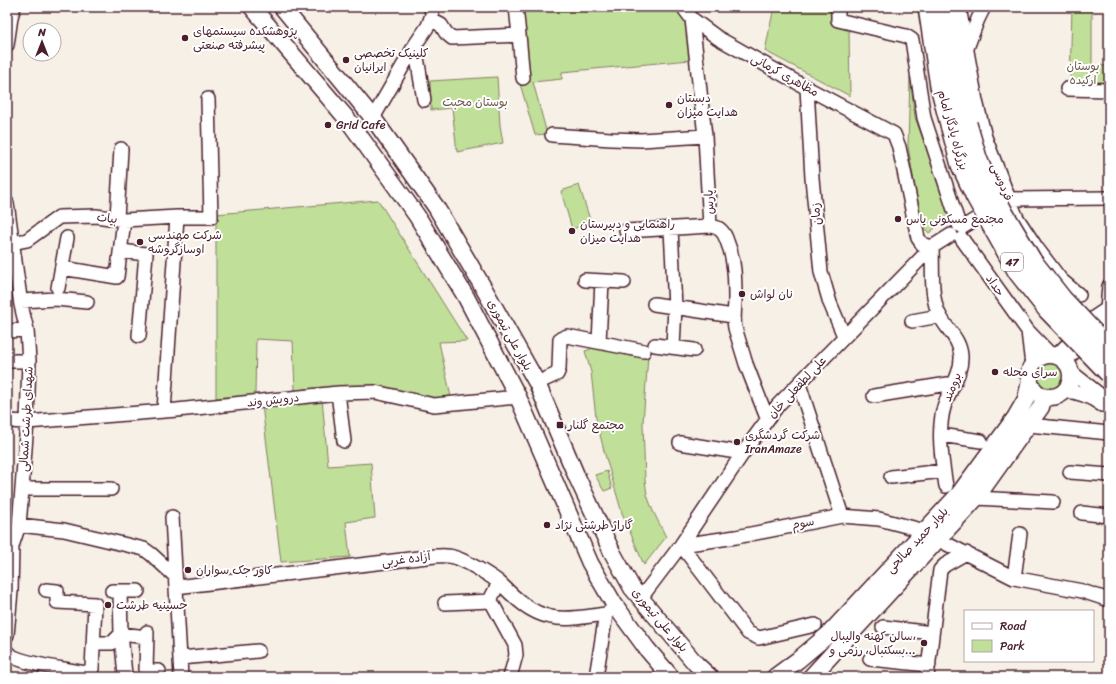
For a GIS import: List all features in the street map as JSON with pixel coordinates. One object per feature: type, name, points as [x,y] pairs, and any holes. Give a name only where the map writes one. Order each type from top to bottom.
[{"type":"highway","points":[[923,7],[947,14]]},
{"type":"highway","name":"بزرگراه یادگار امام","points":[[928,7],[947,14],[940,86],[1004,214],[1032,261],[1062,299],[1109,349]]},
{"type":"highway","name":"بزرگراه یادگار امام","points":[[959,126],[961,165],[976,197],[1018,272],[1048,310],[1109,373]]},
{"type":"main road","name":"بلوار علی تیموری","points":[[252,7],[348,120],[417,216],[466,297],[518,397],[610,609],[671,677]]},
{"type":"main road","name":"بلوار علی تیموری","points":[[282,7],[374,118],[436,208],[537,383],[576,475],[609,545],[632,588],[699,670],[710,677]]},
{"type":"main road","points":[[1040,358],[1061,361],[1070,382],[1065,391],[1055,396],[1044,396],[1035,390],[1030,381],[1030,370],[1032,365],[1040,358]]},
{"type":"main road","name":"بلوار حمید صالحی","points":[[811,677],[931,535],[1015,418],[1026,399],[1030,381]]},
{"type":"main road","name":"بلوار حمید صالحی","points":[[775,677],[829,634],[931,535],[976,498],[1041,408],[1044,396]]},
{"type":"main road","points":[[767,677],[798,660]]},
{"type":"main road","points":[[798,660],[794,670],[796,675],[800,677]]},
{"type":"street","points":[[7,46],[14,7]]},
{"type":"street","points":[[516,7],[522,78]]},
{"type":"street","name":"مظاهری کرمانی","points":[[684,7],[692,19],[718,38],[807,88],[894,134],[899,147],[918,238],[922,244],[932,247]]},
{"type":"street","points":[[967,48],[984,7]]},
{"type":"street","name":"حداد","points":[[838,13],[906,36],[912,40],[924,118],[959,232],[1028,332],[1109,402]]},
{"type":"street","points":[[374,118],[431,14],[446,33],[452,38],[519,34]]},
{"type":"street","name":"فردوسی","points":[[947,14],[967,48],[976,101],[985,137],[1017,218],[1036,247],[1061,280],[1079,295]]},
{"type":"street","name":"پارس","points":[[692,19],[705,136],[710,226],[715,226],[724,234],[732,256],[735,292],[735,328],[746,364],[767,418]]},
{"type":"street","points":[[415,45],[424,100]]},
{"type":"street","name":"زمان","points":[[807,88],[812,178],[821,272],[830,304],[844,336]]},
{"type":"street","points":[[1067,89],[1109,90]]},
{"type":"street","name":"بیات","points":[[12,243],[27,240],[58,216],[96,216],[121,219],[211,217],[208,99]]},
{"type":"street","points":[[552,135],[641,140],[705,136]]},
{"type":"street","points":[[62,268],[116,277],[121,251],[121,149]]},
{"type":"street","points":[[1009,199],[1109,198]]},
{"type":"street","name":"علی لطفعلی خان","points":[[640,599],[681,545],[742,453],[778,405],[932,247],[959,232],[1009,199]]},
{"type":"street","name":"شهدای طرشت شمالی","points":[[7,210],[26,330],[29,360],[27,422],[19,525],[9,544],[11,591],[7,634]]},
{"type":"street","points":[[164,411],[177,217]]},
{"type":"street","points":[[626,231],[710,226]]},
{"type":"street","points":[[671,229],[675,307],[673,347]]},
{"type":"street","points":[[58,288],[67,238]]},
{"type":"street","name":"برومند","points":[[932,247],[934,294],[940,316],[961,349],[961,362],[959,370],[944,408],[941,435],[943,471],[946,486]]},
{"type":"street","points":[[121,251],[146,254],[139,336]]},
{"type":"street","points":[[585,280],[624,282]]},
{"type":"street","points":[[599,342],[602,281]]},
{"type":"street","points":[[1061,361],[1102,326],[1108,312],[1109,286]]},
{"type":"street","points":[[21,302],[56,299],[87,302]]},
{"type":"street","points":[[654,304],[734,316]]},
{"type":"street","points":[[912,321],[940,316]]},
{"type":"street","points":[[7,331],[26,330]]},
{"type":"street","points":[[1028,332],[1032,365]]},
{"type":"street","points":[[537,383],[557,374],[559,369],[560,339],[567,336],[599,342],[649,348],[673,347],[694,350]]},
{"type":"street","points":[[7,361],[29,360]]},
{"type":"street","points":[[874,396],[954,383]]},
{"type":"street","points":[[799,384],[842,516]]},
{"type":"street","points":[[1065,391],[1089,396],[1109,411]]},
{"type":"street","name":"درویش‌ وند","points":[[7,421],[27,422],[164,411],[338,393],[375,392],[434,405],[518,397]]},
{"type":"street","points":[[338,393],[344,441]]},
{"type":"street","points":[[1029,425],[1109,433]]},
{"type":"street","points":[[941,435],[981,441]]},
{"type":"street","points":[[680,443],[742,453]]},
{"type":"street","points":[[891,477],[943,471]]},
{"type":"street","points":[[1070,472],[1109,475]]},
{"type":"street","points":[[22,489],[111,489]]},
{"type":"street","points":[[976,498],[1053,502]]},
{"type":"street","points":[[1082,513],[1109,516]]},
{"type":"street","name":"سوم","points":[[681,545],[736,537],[842,516],[879,519],[931,535],[1014,578],[1082,591],[1109,600]]},
{"type":"street","points":[[172,517],[181,677]]},
{"type":"street","points":[[19,525],[64,530],[144,549],[151,554],[176,581]]},
{"type":"street","points":[[1014,578],[1020,534]]},
{"type":"street","points":[[681,545],[748,633],[759,638],[815,625]]},
{"type":"street","points":[[870,659],[928,671],[940,570],[945,564],[966,553]]},
{"type":"street","name":"آزاده غربی","points":[[176,581],[440,556],[453,557],[462,560],[499,583],[524,605],[552,618],[563,618],[610,609]]},
{"type":"street","points":[[499,583],[491,601],[515,645],[516,655],[510,677]]},
{"type":"street","points":[[8,654],[38,664],[82,675],[88,673],[92,669],[95,604],[57,602],[57,591],[46,590]]},
{"type":"street","points":[[125,675],[116,591],[138,591]]},
{"type":"street","points":[[444,603],[491,601]]},
{"type":"street","points":[[596,677],[610,609]]},
{"type":"street","points":[[883,627],[932,634]]},
{"type":"street","points":[[94,643],[112,643],[121,634],[147,634],[146,671],[159,671]]},
{"type":"street","points":[[180,658],[258,651]]},
{"type":"green space","points":[[519,7],[676,7],[689,25],[690,60],[562,72],[562,79],[533,82],[547,134],[535,135],[518,77]]},
{"type":"green space","points":[[774,7],[832,7],[833,25],[849,30],[850,96],[765,51]]},
{"type":"green space","name":"بوستان ارکیده","points":[[1072,7],[1092,7],[1092,65],[1108,66],[1107,86],[1070,84]]},
{"type":"green space","name":"بوستان محبت","points":[[497,77],[500,125],[503,143],[457,152],[452,108],[431,110],[430,81]]},
{"type":"green space","points":[[910,77],[915,117],[950,213],[947,218],[929,233],[921,224],[908,146]]},
{"type":"green space","points":[[579,185],[591,223],[572,229],[561,191]]},
{"type":"green space","points":[[378,200],[467,341],[439,342],[451,397],[432,400],[375,386],[295,391],[293,341],[256,339],[255,395],[216,398],[216,214]]},
{"type":"green space","points":[[601,345],[648,356],[643,423],[645,480],[647,495],[666,537],[644,565],[622,513],[596,418],[591,372],[585,351]]},
{"type":"green space","points":[[1050,361],[1061,365],[1065,376],[1061,387],[1050,391],[1039,387],[1035,376],[1039,365]]},
{"type":"green space","points":[[322,398],[328,466],[371,463],[375,518],[346,522],[350,557],[281,562],[262,405]]},
{"type":"green space","points":[[607,471],[612,488],[604,491],[595,475]]},
{"type":"place","name":"پژوهشکده سیستمهای پیشرفته صنعتی","points":[[185,38]]},
{"type":"place","name":"کلینیک تخصصی ایرانیان","points":[[346,60]]},
{"type":"place","name":"دبستان هدایت میزان","points":[[669,105]]},
{"type":"place","name":"Grid Cafe","points":[[328,125]]},
{"type":"place","name":"مجتمع مسکونی یاس","points":[[898,219]]},
{"type":"place","name":"راهنمایی و دبیرستان هدایت میزان","points":[[572,231]]},
{"type":"place","name":"شرکت مهندسی ا‌وسازگروشه","points":[[140,242]]},
{"type":"place","name":"نان لواش","points":[[742,294]]},
{"type":"place","name":"سرای محله","points":[[995,372]]},
{"type":"place","name":"مجتمع گلنار","points":[[560,425]]},
{"type":"place","name":"شرکت گردشگری IranAmaze","points":[[737,442]]},
{"type":"place","name":"گاراژ طرشتی نژاد","points":[[547,525]]},
{"type":"place","name":"کاور جک سواران","points":[[188,570]]},
{"type":"place","name":"حسینیه طرشت","points":[[108,605]]},
{"type":"place","name":"سالن کهنه والیبال، بسکتبال، رزمی و...","points":[[924,643]]}]
